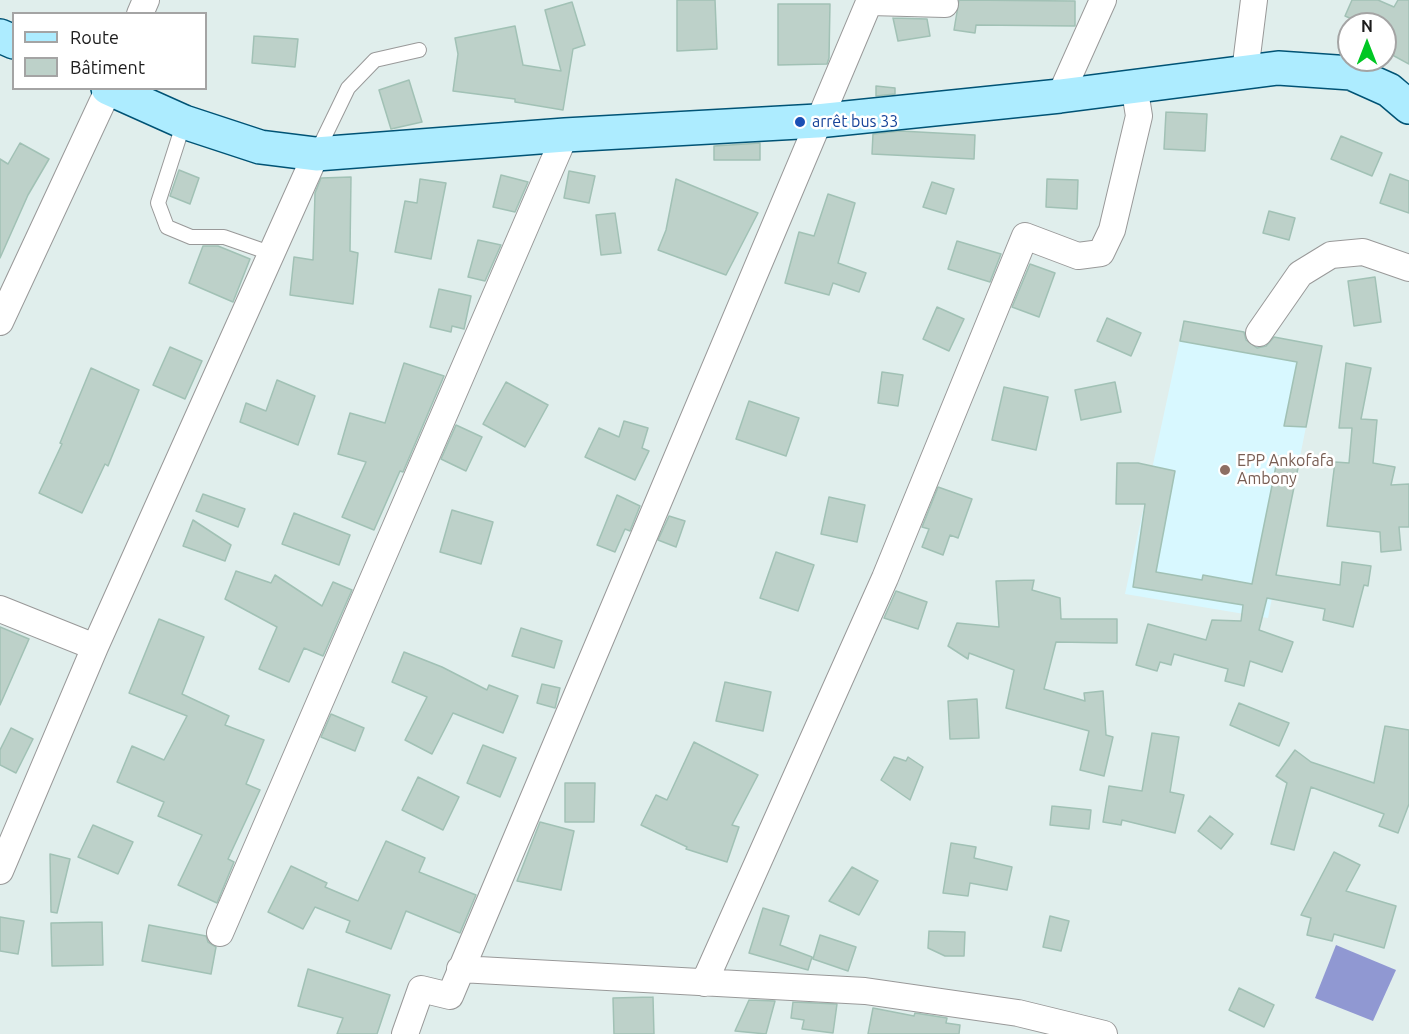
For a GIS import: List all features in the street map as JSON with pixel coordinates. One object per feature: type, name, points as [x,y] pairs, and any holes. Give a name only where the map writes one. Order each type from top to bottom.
[{"type":"street","points":[[1060,96],[1103,0]]},
{"type":"street","points":[[1245,72],[1254,0]]},
{"type":"street","points":[[405,1034],[421,989],[450,996],[817,121],[870,1],[945,4]]},
{"type":"street","points":[[110,90],[184,123],[260,147],[316,154],[565,135],[817,121],[1060,96],[1278,68],[1352,74],[1406,99]]},
{"type":"street","points":[[704,983],[885,578],[1025,236],[1078,256],[1101,253],[1112,230],[1139,117],[1134,86]]},
{"type":"street","points":[[0,322],[108,90]]},
{"type":"street","points":[[220,933],[565,135]]},
{"type":"street","points":[[0,871],[95,647],[316,154]]},
{"type":"street","points":[[1259,333],[1300,274],[1331,255],[1363,252],[1409,268]]},
{"type":"street","points":[[0,609],[95,647]]},
{"type":"street","points":[[460,969],[865,992],[1018,1013],[1104,1034]]},
{"type":"lane","points":[[316,154],[348,88],[375,60],[419,50]]},
{"type":"lane","points":[[184,123],[158,203],[167,227],[191,237],[224,237],[273,254]]},
{"type":"shaded area","name":"EPP Ankofafa Ambony","points":[[1184,321],[1322,346],[1268,618],[1125,594]]},
{"type":"shaded area","points":[[1336,945],[1396,970],[1373,1021],[1315,998]]},
{"type":"building","points":[[677,0],[715,0],[717,49],[677,51]]},
{"type":"building","points":[[959,0],[1075,1],[1075,26],[976,25],[975,33],[954,30]]},
{"type":"building","points":[[1352,0],[1378,0],[1394,7],[1398,0],[1409,0],[1409,64],[1397,58],[1397,12],[1347,12]]},
{"type":"building","points":[[572,2],[585,45],[573,49],[563,110],[515,102],[515,99],[453,91],[458,54],[455,38],[515,26],[523,65],[561,71],[545,10]]},
{"type":"building","points":[[778,4],[830,4],[827,64],[778,65]]},
{"type":"building","points":[[893,18],[927,19],[930,36],[898,41]]},
{"type":"building","points":[[254,36],[298,39],[295,67],[252,63]]},
{"type":"building","points":[[409,80],[422,122],[391,129],[379,90]]},
{"type":"building","points":[[876,86],[895,88],[895,94],[876,96]]},
{"type":"building","points":[[1166,112],[1207,114],[1205,151],[1164,149]]},
{"type":"building","points":[[900,131],[975,135],[974,159],[872,154],[873,134]]},
{"type":"building","points":[[1341,136],[1382,153],[1372,176],[1331,159]]},
{"type":"building","points":[[20,143],[49,159],[28,195],[0,258],[0,159],[8,164]]},
{"type":"building","points":[[760,143],[760,160],[714,160],[714,146]]},
{"type":"building","points":[[179,170],[199,178],[190,204],[170,196]]},
{"type":"building","points":[[569,171],[595,176],[589,203],[564,198]]},
{"type":"building","points":[[1390,174],[1409,181],[1409,213],[1380,203]]},
{"type":"building","points":[[501,175],[528,182],[515,212],[493,207]]},
{"type":"building","points":[[351,177],[350,251],[358,253],[353,304],[290,295],[294,257],[313,260],[315,193],[321,178]]},
{"type":"building","points":[[420,179],[446,183],[431,259],[395,252],[405,201],[417,203]]},
{"type":"building","points":[[676,179],[758,213],[726,275],[658,250],[666,230]]},
{"type":"building","points":[[1047,179],[1078,180],[1077,209],[1046,207]]},
{"type":"building","points":[[932,182],[954,189],[946,214],[923,207]]},
{"type":"building","points":[[828,194],[855,203],[838,263],[866,273],[859,292],[833,283],[829,295],[785,283],[799,232],[814,236]]},
{"type":"building","points":[[1269,211],[1295,218],[1289,240],[1263,233]]},
{"type":"building","points":[[615,213],[621,253],[601,255],[596,215]]},
{"type":"building","points":[[478,240],[501,245],[485,281],[468,277]]},
{"type":"building","points":[[957,241],[1001,254],[990,282],[948,269]]},
{"type":"building","points":[[203,246],[218,246],[250,259],[233,302],[189,283]]},
{"type":"building","points":[[1030,264],[1055,273],[1039,317],[1012,307]]},
{"type":"building","points":[[1375,277],[1381,322],[1354,326],[1348,281]]},
{"type":"building","points":[[439,289],[471,296],[464,329],[452,326],[451,332],[430,327]]},
{"type":"building","points":[[937,307],[964,319],[949,351],[923,339]]},
{"type":"building","points":[[1107,318],[1141,333],[1131,356],[1097,341]]},
{"type":"building","points":[[1184,321],[1244,332],[1246,340],[1257,348],[1266,346],[1274,337],[1322,346],[1306,427],[1284,426],[1297,362],[1180,341]]},
{"type":"building","points":[[170,347],[202,361],[185,399],[153,385]]},
{"type":"building","points":[[404,363],[444,376],[403,472],[400,471],[374,530],[342,517],[366,462],[338,454],[350,413],[385,423]]},
{"type":"building","points":[[1346,363],[1371,368],[1361,419],[1377,420],[1373,463],[1395,467],[1391,485],[1409,484],[1409,527],[1399,527],[1401,550],[1381,552],[1380,532],[1327,526],[1335,462],[1349,463],[1352,428],[1339,428]]},
{"type":"building","points":[[91,368],[139,390],[108,466],[105,464],[82,513],[39,493],[62,444],[60,443]]},
{"type":"building","points":[[882,372],[903,375],[898,406],[878,403]]},
{"type":"building","points":[[277,380],[315,396],[298,445],[240,422],[246,403],[266,411]]},
{"type":"building","points":[[506,382],[548,405],[525,447],[483,424]]},
{"type":"building","points":[[1115,382],[1121,412],[1081,420],[1075,390]]},
{"type":"building","points":[[1004,387],[1048,397],[1036,450],[992,440]]},
{"type":"building","points":[[749,401],[799,418],[786,456],[736,439]]},
{"type":"building","points":[[624,421],[648,428],[642,448],[649,451],[635,480],[585,457],[599,428],[619,437]]},
{"type":"building","points":[[456,425],[482,437],[466,471],[441,459]]},
{"type":"building","points":[[1278,456],[1300,458],[1276,575],[1340,585],[1342,562],[1371,566],[1368,586],[1364,585],[1353,627],[1323,620],[1325,609],[1267,598],[1259,630],[1293,642],[1282,672],[1250,661],[1244,686],[1225,681],[1228,669],[1174,654],[1171,665],[1160,662],[1157,671],[1136,665],[1148,624],[1206,640],[1212,620],[1241,621],[1243,605],[1133,587],[1145,504],[1116,504],[1117,463],[1138,463],[1175,471],[1156,572],[1202,580],[1203,575],[1252,584]]},
{"type":"building","points":[[938,487],[972,499],[958,538],[950,535],[943,555],[922,547],[929,529],[922,527]]},
{"type":"building","points":[[203,494],[245,509],[238,527],[196,511]]},
{"type":"building","points":[[617,495],[640,506],[630,531],[625,529],[615,552],[597,545]]},
{"type":"building","points":[[829,497],[865,505],[857,542],[821,534]]},
{"type":"building","points":[[452,510],[493,522],[481,564],[440,552]]},
{"type":"building","points":[[294,513],[350,535],[339,565],[282,544]]},
{"type":"building","points":[[669,516],[685,521],[676,547],[658,540]]},
{"type":"building","points":[[193,520],[231,545],[225,561],[183,546]]},
{"type":"building","points":[[776,552],[814,565],[798,611],[760,598]]},
{"type":"building","points":[[236,571],[271,583],[275,575],[322,606],[333,582],[352,590],[323,656],[304,648],[289,682],[259,669],[277,627],[225,599]]},
{"type":"building","points":[[1034,580],[1032,590],[1060,598],[1061,619],[1117,619],[1117,643],[1056,642],[1044,689],[1085,701],[1084,693],[1103,691],[1106,735],[1113,737],[1104,776],[1080,770],[1089,731],[1006,708],[1014,670],[969,653],[968,659],[948,646],[957,623],[999,627],[996,581]]},
{"type":"building","points":[[896,591],[927,602],[918,629],[884,618]]},
{"type":"building","points":[[159,619],[204,637],[182,694],[229,716],[225,725],[264,740],[246,784],[260,790],[228,859],[234,862],[217,903],[178,885],[202,835],[158,816],[164,802],[117,782],[132,746],[164,760],[187,716],[129,693]]},
{"type":"building","points":[[0,627],[29,639],[0,705]]},
{"type":"building","points":[[521,628],[562,641],[554,668],[512,656]]},
{"type":"building","points":[[404,652],[442,667],[487,690],[489,685],[518,696],[503,733],[453,713],[432,754],[405,740],[427,697],[392,682]]},
{"type":"building","points":[[725,682],[771,692],[763,731],[716,721]]},
{"type":"building","points":[[542,684],[560,688],[555,708],[537,703]]},
{"type":"building","points":[[977,699],[979,738],[950,739],[948,701]]},
{"type":"building","points":[[1239,703],[1289,723],[1279,746],[1230,725]]},
{"type":"building","points":[[331,714],[364,728],[355,751],[321,737]]},
{"type":"building","points":[[1385,726],[1409,730],[1409,804],[1398,833],[1379,826],[1384,814],[1311,787],[1294,850],[1271,844],[1287,783],[1276,776],[1295,750],[1311,762],[1374,783]]},
{"type":"building","points":[[11,728],[33,739],[16,773],[0,765],[0,750]]},
{"type":"building","points":[[1152,733],[1179,737],[1170,792],[1184,795],[1175,833],[1122,820],[1121,825],[1103,822],[1109,786],[1142,791]]},
{"type":"building","points":[[694,742],[758,775],[732,825],[739,827],[727,862],[686,849],[687,847],[641,825],[656,795],[667,800]]},
{"type":"building","points":[[483,745],[516,758],[500,797],[467,783]]},
{"type":"building","points":[[894,757],[906,761],[908,757],[923,767],[910,800],[881,780]]},
{"type":"building","points":[[418,777],[459,797],[443,830],[402,810]]},
{"type":"building","points":[[565,783],[595,783],[594,822],[565,822]]},
{"type":"building","points":[[1052,806],[1091,810],[1089,829],[1050,825]]},
{"type":"building","points":[[1210,816],[1233,834],[1221,849],[1198,831]]},
{"type":"building","points":[[540,822],[574,831],[561,890],[517,881]]},
{"type":"building","points":[[93,825],[133,842],[118,874],[78,857]]},
{"type":"building","points":[[386,841],[425,858],[419,872],[476,895],[460,933],[406,911],[391,949],[346,932],[350,921],[315,907],[303,929],[268,912],[291,866],[327,883],[325,887],[358,901]]},
{"type":"building","points":[[951,843],[976,847],[974,858],[1012,867],[1007,890],[970,883],[968,896],[943,893]]},
{"type":"building","points":[[1334,852],[1360,865],[1346,891],[1396,906],[1384,948],[1334,934],[1332,941],[1307,935],[1311,918],[1301,915]]},
{"type":"building","points":[[50,854],[70,859],[57,913],[51,912]]},
{"type":"building","points":[[852,867],[878,881],[859,915],[829,901]]},
{"type":"building","points":[[763,908],[789,916],[780,945],[812,957],[808,970],[749,953]]},
{"type":"building","points":[[1050,916],[1069,921],[1061,951],[1043,947]]},
{"type":"building","points":[[0,917],[24,921],[18,954],[0,951]]},
{"type":"building","points":[[102,922],[103,965],[52,966],[51,923]]},
{"type":"building","points":[[149,925],[206,936],[208,942],[216,947],[211,974],[142,961]]},
{"type":"building","points":[[929,931],[965,932],[964,956],[945,956],[928,948]]},
{"type":"building","points":[[820,935],[856,947],[848,971],[813,959]]},
{"type":"building","points":[[308,969],[390,995],[377,1034],[337,1034],[343,1018],[298,1006]]},
{"type":"building","points":[[1239,988],[1274,1005],[1264,1027],[1229,1010]]},
{"type":"building","points":[[653,997],[654,1034],[614,1034],[613,998]]},
{"type":"building","points":[[749,1000],[775,1001],[766,1034],[735,1031]]},
{"type":"building","points":[[793,1002],[837,1004],[833,1033],[802,1029],[804,1020],[791,1018]]},
{"type":"building","points":[[873,1008],[914,1016],[915,1013],[947,1018],[946,1023],[960,1025],[959,1034],[868,1034]]},
{"type":"place","name":"arrêt bus 33","points":[[800,122]]},
{"type":"place","name":"EPP Ankofafa Ambony","points":[[1225,470]]}]
